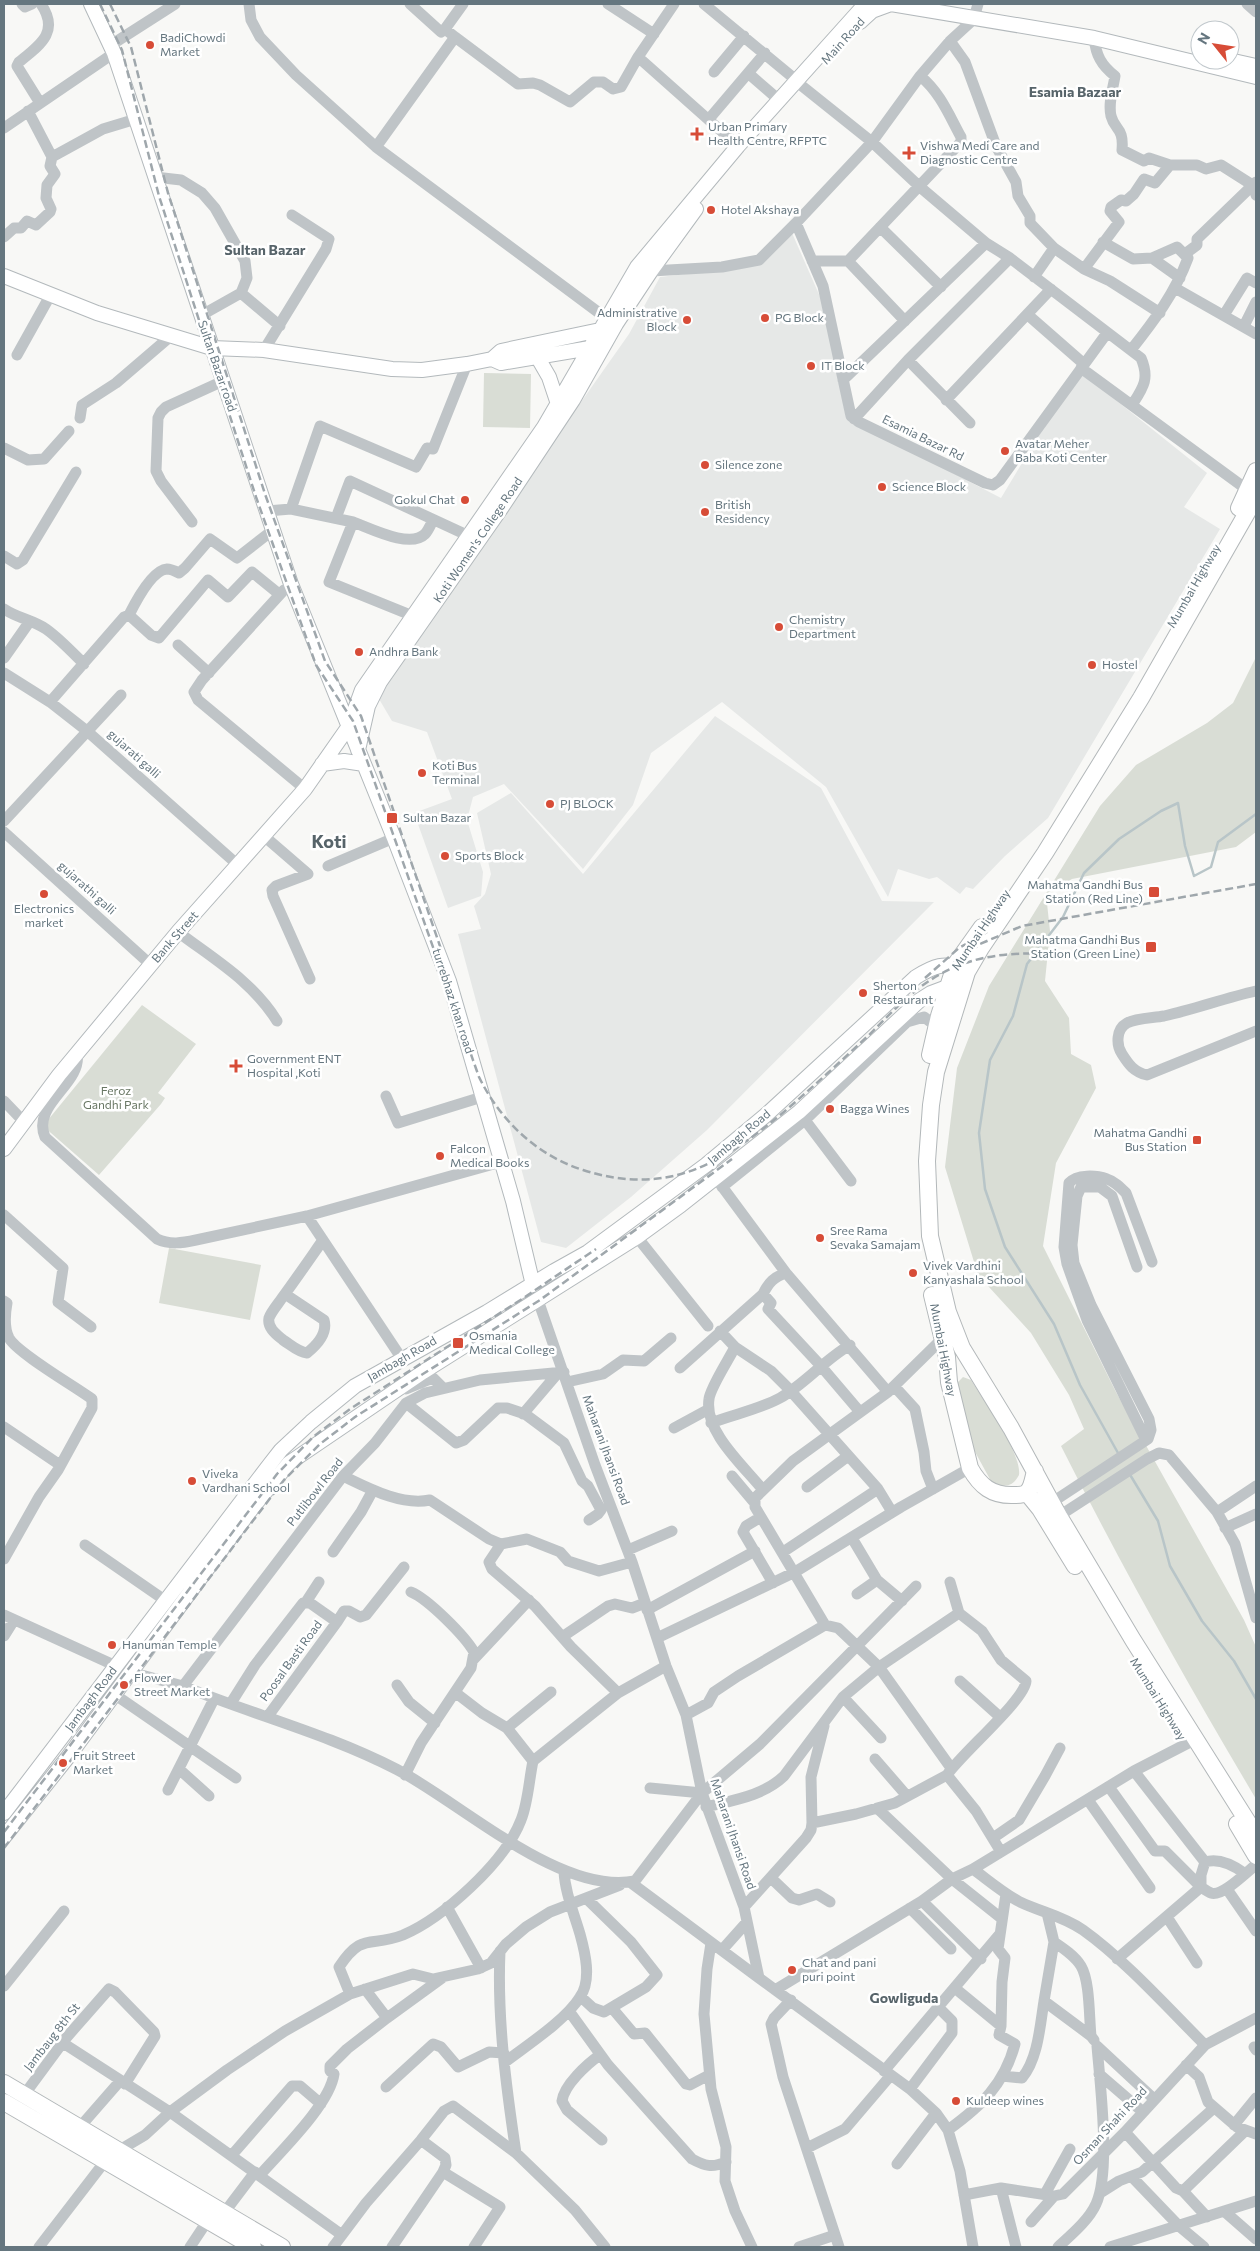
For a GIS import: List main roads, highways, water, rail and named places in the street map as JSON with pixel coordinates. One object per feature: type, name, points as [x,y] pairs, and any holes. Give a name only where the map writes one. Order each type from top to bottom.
[{"type":"highway","name":"Mumbai Highway","points":[[1256,472],[1253,494],[1203,571],[1056,818],[958,976],[936,1032],[918,1120],[916,1162],[924,1254],[950,1336],[962,1348],[1012,1428],[1055,1510],[1256,1856]]},
{"type":"highway","name":"Mumbai Highway","points":[[958,976],[936,1072],[931,1105],[927,1161],[930,1236],[948,1312],[950,1336],[948,1357],[949,1382],[970,1468],[977,1481],[990,1492],[1007,1495],[1027,1493],[1040,1509],[1191,1742],[1256,1835]]},
{"type":"highway","points":[[1027,1493],[1035,1472]]},
{"type":"highway","points":[[4,2083],[79,2128],[112,2156],[249,2246]]},
{"type":"highway","points":[[4,2102],[224,2213],[282,2247]]},
{"type":"main road","name":"Sultan Bazar road","points":[[92,4],[113,49],[200,316],[291,584],[349,726]]},
{"type":"main road","name":"Main Road","points":[[644,269],[867,4]]},
{"type":"main road","name":"Main Road","points":[[605,327],[644,269],[738,146],[778,100],[799,83],[866,16],[880,8],[891,4],[976,11],[1094,29],[1190,52]]},
{"type":"main road","name":"Main Road","points":[[940,4],[1094,38],[1256,77]]},
{"type":"main road","points":[[1240,62],[1256,66]]},
{"type":"main road","points":[[4,276],[97,313],[212,348],[264,350],[392,369],[422,370],[467,364],[492,359],[501,351],[605,327]]},
{"type":"main road","name":"Koti Women's College Road","points":[[358,750],[368,706],[380,682],[500,510],[573,400],[605,327]]},
{"type":"main road","points":[[492,359],[500,362],[595,349]]},
{"type":"main road","name":"Koti Women's College Road","points":[[349,726],[362,690],[595,349]]},
{"type":"main road","points":[[538,358],[549,377],[558,404]]},
{"type":"main road","name":"turrebhaz khan road","points":[[349,726],[449,981],[513,1201],[533,1285]]},
{"type":"main road","name":"Bank Street","points":[[4,1149],[77,1053],[178,932],[305,789],[349,726]]},
{"type":"main road","points":[[322,764],[344,761],[364,764]]},
{"type":"main road","name":"Jambagh Road","points":[[4,1814],[235,1509],[288,1444],[355,1386],[588,1252],[706,1165],[766,1115],[916,978],[936,966],[958,976]]},
{"type":"main road","name":"Jambagh Road","points":[[4,1837],[68,1757],[253,1507],[294,1460],[328,1435],[454,1352],[637,1237],[719,1182],[799,1112],[920,1000],[958,976]]},
{"type":"main road","points":[[429,1344],[443,1345],[454,1352]]},
{"type":"main road","points":[[288,1444],[287,1451],[294,1460]]},
{"type":"waterway","points":[[1118,1453],[1080,1385],[1054,1324],[1005,1247],[985,1189],[979,1133],[990,1060],[1013,1016],[1027,964],[1063,917],[1084,873],[1119,839],[1161,811],[1178,803],[1185,846],[1194,876],[1211,867],[1218,842],[1256,814]]},
{"type":"waterway","points":[[1129,1473],[1158,1521],[1170,1566],[1202,1621],[1234,1661],[1256,1699]]},
{"type":"railway","points":[[100,4],[122,50],[159,196],[256,497],[316,665],[353,721],[479,1077],[498,1108],[521,1134],[550,1155],[566,1163],[583,1170],[613,1177],[641,1180],[667,1177],[692,1170],[716,1160],[762,1130],[927,982],[950,969],[976,960],[1004,955],[1047,954]]},
{"type":"railway","points":[[110,4],[131,47],[168,193],[265,494],[325,661],[361,716],[442,952]]},
{"type":"railway","points":[[951,965],[980,944],[1022,926],[1256,884]]},
{"type":"railway","points":[[925,978],[959,948],[987,932]]},
{"type":"railway","points":[[4,1848],[284,1480],[320,1444],[355,1417],[540,1300],[732,1159]]},
{"type":"railway","points":[[4,1832],[277,1474],[313,1437],[350,1409],[522,1299],[596,1249]]},
{"type":"place","name":"BadiChowdi Market","points":[[150,45]]},
{"type":"place","name":"Urban Primary Health Centre, RFPTC","points":[[697,134]]},
{"type":"place","name":"Vishwa Medi Care and Diagnostic Centre","points":[[909,153]]},
{"type":"place","name":"Hotel Akshaya","points":[[711,210]]},
{"type":"place","name":"PG Block","points":[[765,318]]},
{"type":"place","name":"Administrative Block","points":[[687,320]]},
{"type":"place","name":"IT Block","points":[[811,366]]},
{"type":"place","name":"Avatar Meher Baba Koti Center","points":[[1005,451]]},
{"type":"place","name":"Silence zone","points":[[705,465]]},
{"type":"place","name":"Science Block","points":[[882,487]]},
{"type":"place","name":"Gokul Chat","points":[[465,500]]},
{"type":"place","name":"British Residency","points":[[705,512]]},
{"type":"place","name":"Chemistry Department","points":[[779,627]]},
{"type":"place","name":"Andhra Bank","points":[[359,652]]},
{"type":"place","name":"Hostel","points":[[1092,665]]},
{"type":"place","name":"Koti Bus Terminal","points":[[422,773]]},
{"type":"place","name":"PJ BLOCK","points":[[550,804]]},
{"type":"place","name":"Sultan Bazar","points":[[392,818]]},
{"type":"place","name":"Sports Block","points":[[445,856]]},
{"type":"place","name":"Mahatma Gandhi Bus Station (Red Line)","points":[[1154,892]]},
{"type":"place","name":"Electronics market","points":[[44,894]]},
{"type":"place","name":"Mahatma Gandhi Bus Station (Green Line)","points":[[1151,947]]},
{"type":"place","name":"Sherton Restaurant","points":[[863,993]]},
{"type":"place","name":"Government ENT Hospital ,Koti","points":[[236,1066]]},
{"type":"place","name":"Bagga Wines","points":[[830,1109]]},
{"type":"place","name":"Mahatma Gandhi Bus Station","points":[[1197,1140]]},
{"type":"place","name":"Falcon Medical Books","points":[[440,1156]]},
{"type":"place","name":"Sree Rama Sevaka Samajam","points":[[820,1238]]},
{"type":"place","name":"Vivek Vardhini Kanyashala School","points":[[913,1273]]},
{"type":"place","name":"Osmania Medical College","points":[[458,1343]]},
{"type":"place","name":"Viveka Vardhani School","points":[[192,1481]]},
{"type":"place","name":"Hanuman Temple","points":[[112,1645]]},
{"type":"place","name":"Flower Street Market","points":[[124,1685]]},
{"type":"place","name":"Fruit Street Market","points":[[63,1763]]},
{"type":"place","name":"Chat and pani puri point","points":[[792,1970]]},
{"type":"place","name":"Kuldeep wines","points":[[956,2101]]},
{"type":"district","name":"Esamia Bazaar","points":[[1075,92]]},
{"type":"district","name":"Sultan Bazar","points":[[265,250]]},
{"type":"district","name":"Koti","points":[[329,842]]},
{"type":"district","name":"Gowliguda","points":[[904,1998]]},
{"type":"park label","name":"Feroz Gandhi Park","points":[[116,1098]]}]
